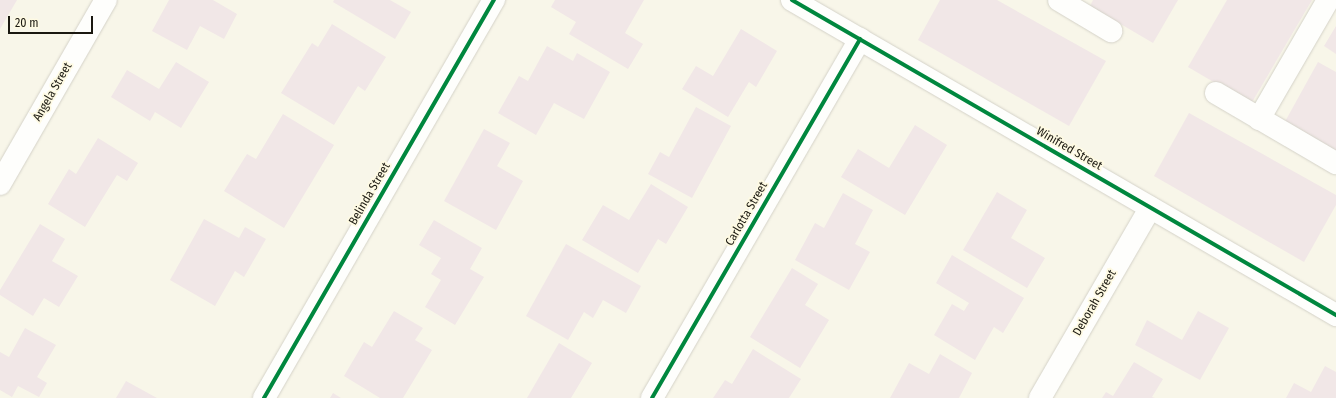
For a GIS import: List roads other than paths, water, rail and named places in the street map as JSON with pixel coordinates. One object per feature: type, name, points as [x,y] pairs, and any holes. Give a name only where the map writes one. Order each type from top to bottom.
[{"type":"street","name":"Angela Street","points":[[0,184],[106,0]]},
{"type":"street","name":"Belinda Street","points":[[264,398],[494,0]]},
{"type":"street","name":"Winifred Street","points":[[792,0],[1336,315]]},
{"type":"street","points":[[1259,120],[1328,0]]},
{"type":"street","points":[[1065,2],[1111,31]]},
{"type":"street","name":"Carlotta Street","points":[[652,398],[860,39]]},
{"type":"street","points":[[1216,93],[1259,120],[1336,163]]},
{"type":"street","name":"Deborah Street","points":[[1040,398],[1150,208]]}]
